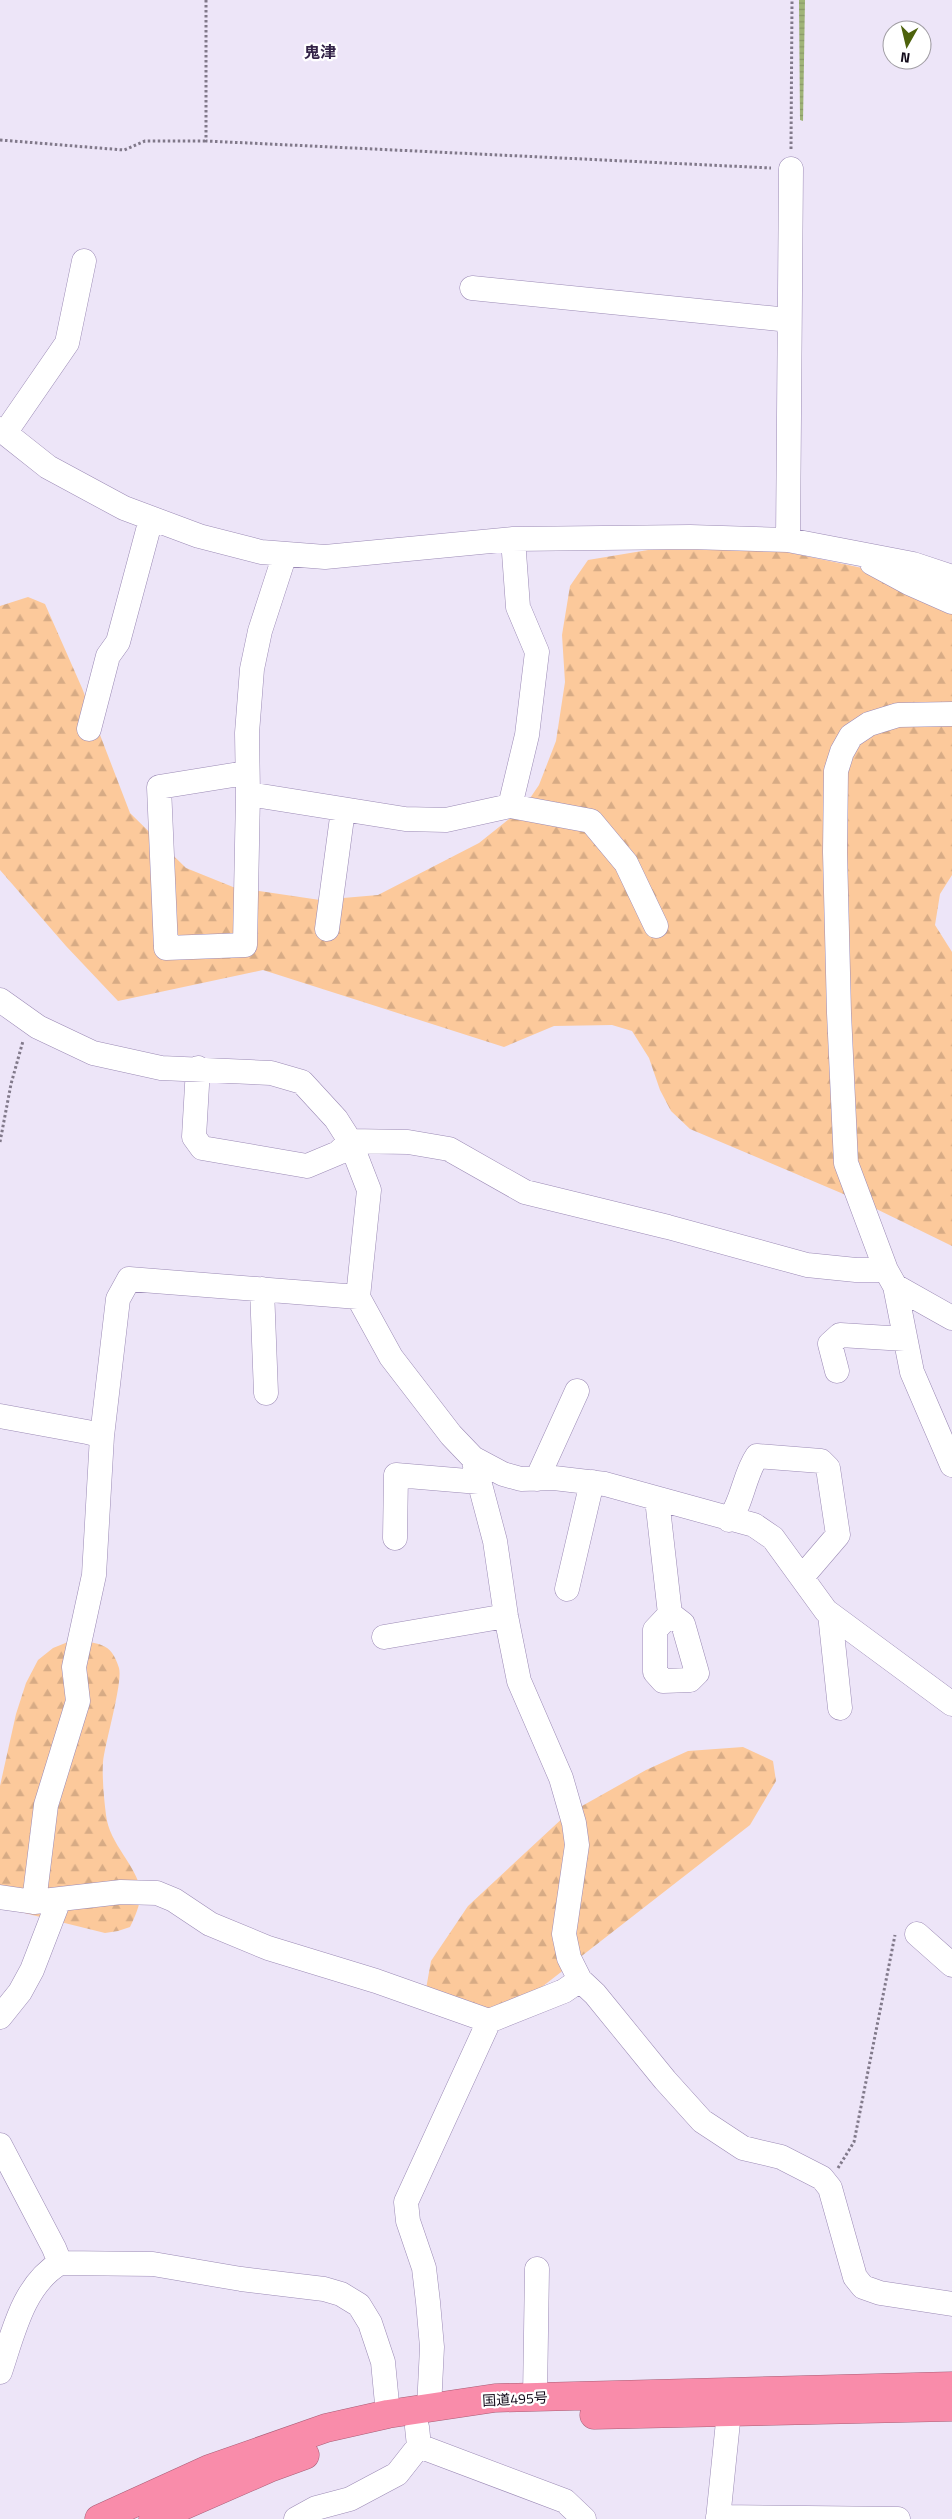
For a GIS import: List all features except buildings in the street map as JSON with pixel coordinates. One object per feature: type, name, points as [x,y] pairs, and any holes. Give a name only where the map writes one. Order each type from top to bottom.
[{"type":"highway","name":"国道495号","points":[[99,2519],[209,2469],[326,2428],[388,2414],[422,2427],[495,2398],[952,2386]]},
{"type":"highway","name":"国道495号","points":[[153,2519],[272,2467],[333,2445],[422,2427],[501,2417],[952,2407]]},
{"type":"street","points":[[788,540],[790,169]]},
{"type":"street","points":[[84,261],[67,343],[3,431],[48,466],[124,508],[151,519],[198,536],[261,552],[325,558],[513,539],[690,537],[788,540],[913,564],[952,577]]},
{"type":"street","points":[[472,288],[790,320]]},
{"type":"street","points":[[89,729],[108,656],[118,642],[151,519]]},
{"type":"street","points":[[510,806],[527,735],[537,652],[518,607],[513,539]]},
{"type":"street","points":[[846,550],[909,584],[952,602]]},
{"type":"street","points":[[285,554],[260,631],[252,669],[247,733],[247,783],[245,945],[166,948],[159,787],[247,783],[343,810],[405,819],[446,820],[510,806],[591,821],[626,863],[656,926]]},
{"type":"street","points":[[952,714],[898,715],[868,724],[851,736],[842,752],[836,771],[835,852],[839,1014],[846,1163],[890,1278],[912,1372],[952,1465]]},
{"type":"street","points":[[327,929],[343,810]]},
{"type":"street","points":[[0,1000],[38,1026],[94,1053],[161,1068],[198,1068],[272,1073],[302,1082],[336,1119],[350,1140],[369,1190],[358,1297],[391,1357],[451,1435],[473,1458],[503,1474],[521,1479],[554,1478],[592,1482],[729,1520],[754,1525],[773,1538],[830,1614],[952,1704]]},
{"type":"street","points":[[198,1068],[194,1136],[202,1148],[307,1166],[338,1153],[350,1140],[408,1142],[449,1149],[525,1192],[668,1226],[807,1264],[856,1270],[890,1278],[952,1318]]},
{"type":"street","points":[[34,1902],[46,1804],[78,1701],[74,1667],[94,1575],[102,1436],[118,1299],[130,1279],[358,1297]]},
{"type":"street","points":[[262,1289],[266,1392]]},
{"type":"street","points":[[837,1371],[830,1344],[840,1335],[905,1339]]},
{"type":"street","points":[[537,1479],[577,1390]]},
{"type":"street","points":[[0,1416],[102,1436]]},
{"type":"street","points":[[729,1520],[734,1512],[751,1464],[757,1456],[821,1461],[828,1468],[838,1535],[802,1577]]},
{"type":"street","points":[[473,1458],[494,1541],[519,1681],[561,1778],[574,1823],[577,1845],[564,1934],[569,1958],[580,1980],[595,1994],[665,2080],[702,2121],[743,2148],[781,2158],[822,2178],[830,2188],[855,2276],[863,2287],[880,2293],[952,2304]]},
{"type":"street","points":[[395,1538],[396,1475],[479,1482]]},
{"type":"street","points":[[567,1590],[592,1482]]},
{"type":"street","points":[[657,1499],[670,1614]]},
{"type":"street","points":[[830,1614],[840,1708]]},
{"type":"street","points":[[384,1637],[506,1616]]},
{"type":"street","points":[[0,1897],[34,1902],[121,1892],[157,1893],[174,1900],[210,1924],[268,1948],[376,1981],[489,2021],[564,1991],[580,1980]]},
{"type":"street","points":[[0,2017],[20,1992],[32,1970],[59,1900]]},
{"type":"street","points":[[917,1934],[952,1965]]},
{"type":"street","points":[[296,2519],[316,2508],[350,2500],[397,2474],[422,2427],[432,2347],[424,2268],[408,2221],[406,2202],[489,2021]]},
{"type":"street","points":[[0,2146],[54,2248],[60,2263]]},
{"type":"street","points":[[0,2372],[24,2303],[49,2269],[60,2263],[153,2264],[241,2279],[324,2289],[341,2294],[359,2305],[370,2323],[383,2362],[388,2414]]},
{"type":"street","points":[[535,2397],[537,2269]]},
{"type":"street","points":[[729,2412],[718,2518],[898,2519]]},
{"type":"street","points":[[422,2427],[565,2501],[584,2519]]},
{"type":"path","points":[[206,0],[206,141]]},
{"type":"path","points":[[0,140],[124,150],[144,141],[206,141],[790,169],[792,0]]},
{"type":"path","points":[[0,1142],[11,1084],[24,1044],[22,1036]]},
{"type":"path","points":[[826,2184],[847,2156],[854,2142],[896,1933],[905,1929],[917,1934]]},
{"type":"green space","points":[[720,538],[952,587],[952,875],[940,894],[935,925],[952,952],[952,1246],[860,1201],[690,1129],[671,1111],[660,1090],[649,1058],[632,1031],[612,1025],[554,1026],[504,1047],[263,970],[118,1001],[66,946],[0,870],[0,606],[28,597],[45,604],[82,688],[130,813],[186,868],[233,887],[320,900],[378,895],[479,843],[524,807],[539,785],[556,741],[565,682],[562,635],[570,586],[588,560]]},
{"type":"green space","points":[[73,1640],[96,1643],[108,1648],[116,1659],[120,1675],[104,1753],[103,1782],[108,1826],[138,1881],[140,1899],[130,1927],[105,1933],[0,1907],[0,1786],[16,1714],[26,1683],[38,1660],[53,1648]]},
{"type":"green space","points":[[743,1747],[773,1761],[776,1781],[750,1825],[520,2004],[474,2012],[426,1989],[431,1961],[468,1906],[566,1815],[646,1770],[688,1751]]},
{"type":"shaded area","points":[[799,0],[805,0],[803,121],[800,120]]},
{"type":"district","name":"鬼津","points":[[320,52]]}]
